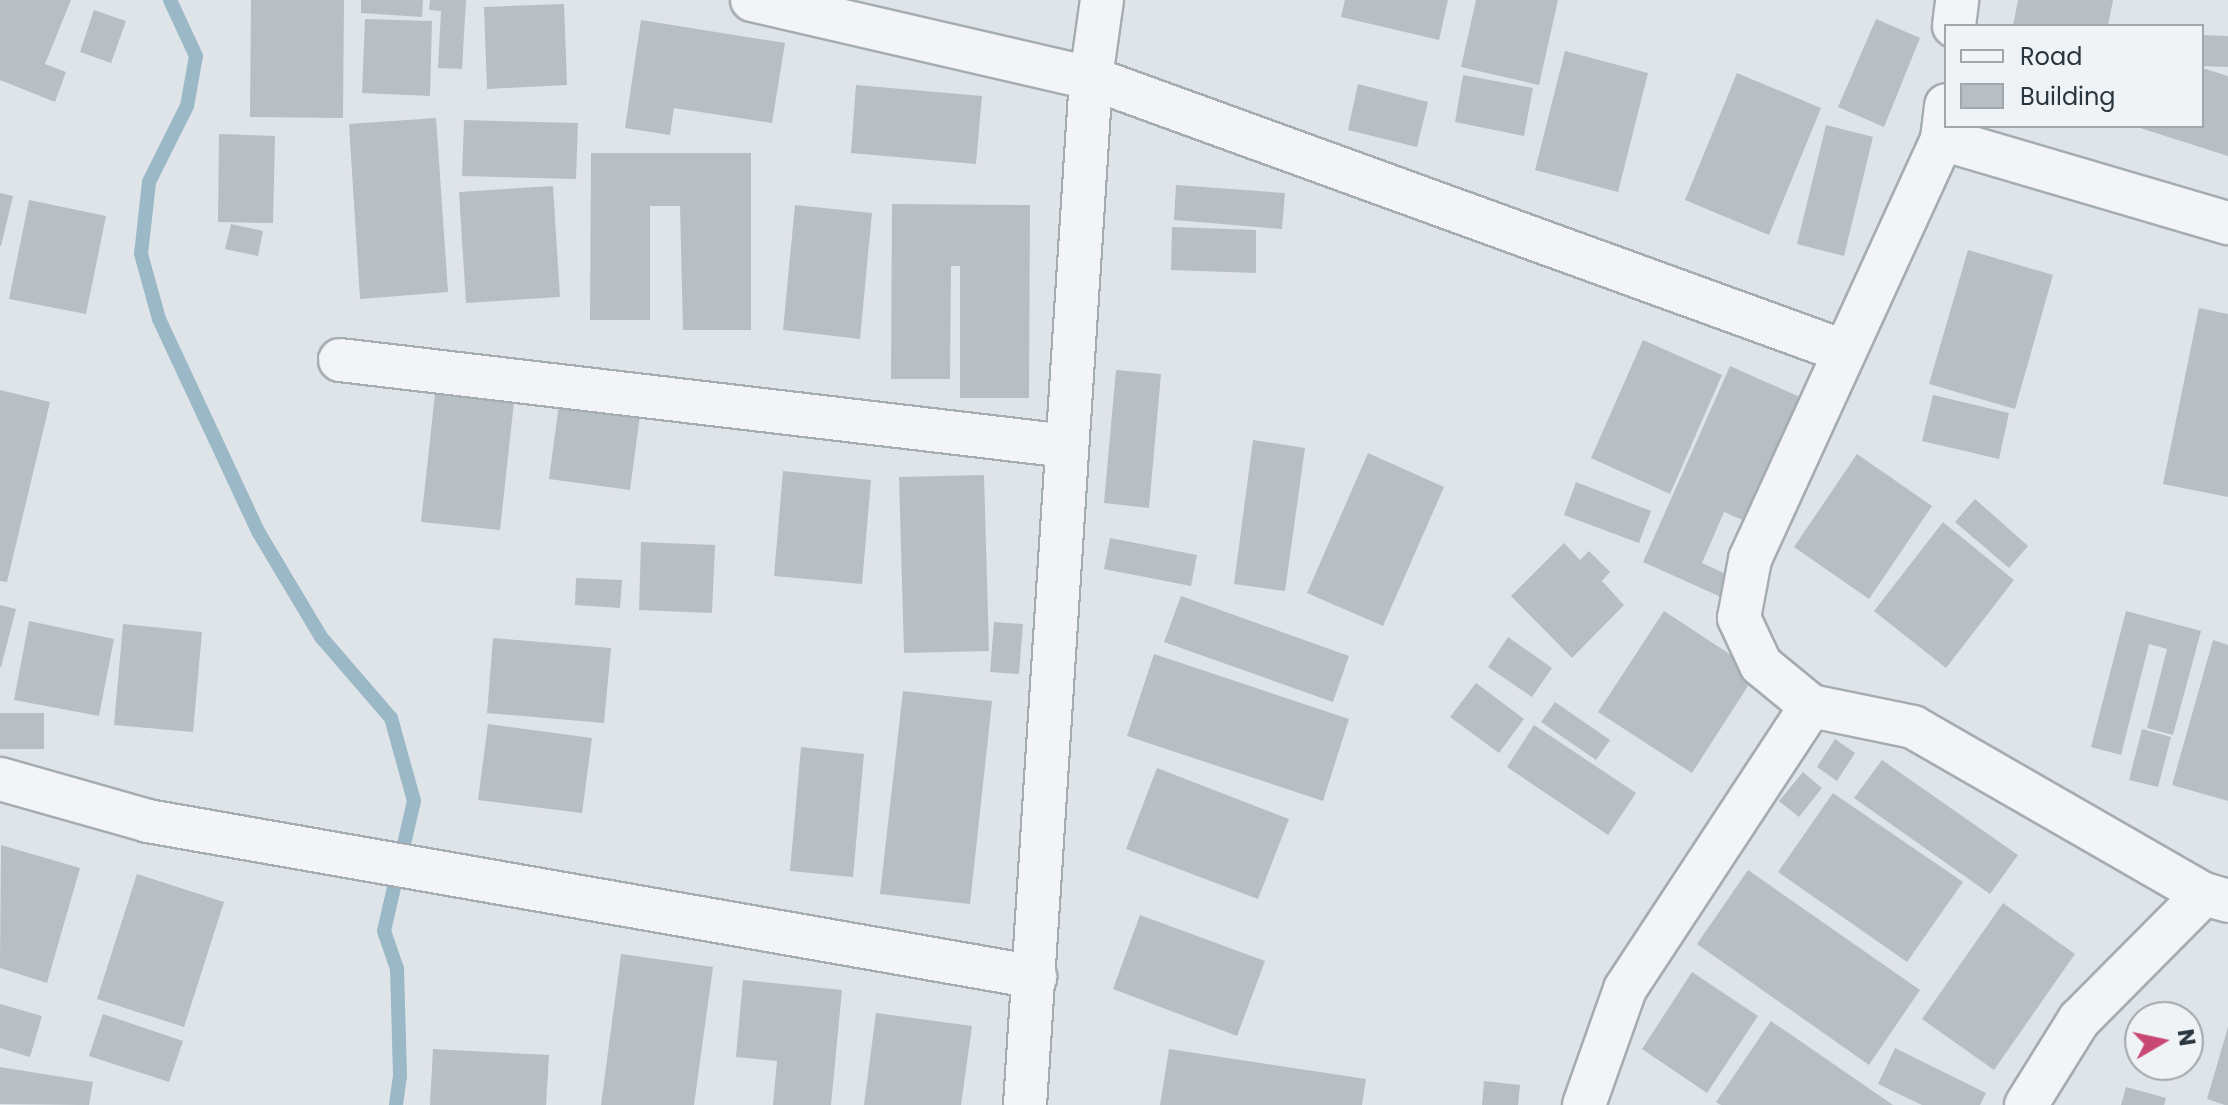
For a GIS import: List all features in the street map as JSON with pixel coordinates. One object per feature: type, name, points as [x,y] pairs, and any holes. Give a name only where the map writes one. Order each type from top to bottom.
[{"type":"street","points":[[752,0],[1091,78],[1843,351]]},
{"type":"street","points":[[1025,1105],[1091,78],[1102,0]]},
{"type":"street","points":[[1954,24],[1957,0]]},
{"type":"street","points":[[1944,122],[1750,559],[1739,618],[1761,665],[1811,706],[1913,727],[1942,740],[2216,897],[2079,1020],[2026,1105]]},
{"type":"street","points":[[1961,128],[2228,223]]},
{"type":"street","points":[[340,360],[1067,446]]},
{"type":"street","points":[[1584,1105],[1625,989],[1811,706]]},
{"type":"street","points":[[0,779],[148,821],[1035,977]]},
{"type":"building","points":[[0,0],[71,0],[45,64],[66,72],[55,102],[0,80]]},
{"type":"building","points":[[251,0],[344,0],[343,118],[250,117]]},
{"type":"building","points":[[361,0],[423,0],[422,17],[361,13]]},
{"type":"building","points":[[430,0],[466,0],[462,69],[438,68],[441,11],[429,10]]},
{"type":"building","points":[[1345,0],[1448,0],[1439,40],[1341,17]]},
{"type":"building","points":[[1476,0],[1558,0],[1539,85],[1461,67]]},
{"type":"building","points":[[2018,0],[2113,0],[2108,24],[2013,24]]},
{"type":"building","points":[[564,4],[567,85],[487,89],[484,7]]},
{"type":"building","points":[[94,10],[126,21],[111,63],[80,52]]},
{"type":"building","points":[[365,19],[432,21],[430,96],[362,93]]},
{"type":"building","points":[[1876,19],[1920,38],[1884,127],[1838,107]]},
{"type":"building","points":[[641,20],[785,43],[772,123],[674,108],[670,135],[625,128]]},
{"type":"building","points":[[2204,35],[2228,36],[2228,67],[2204,66]]},
{"type":"building","points":[[1565,51],[1648,73],[1618,192],[1535,170]]},
{"type":"building","points":[[2204,69],[2228,76],[2228,156],[2140,128],[2204,128]]},
{"type":"building","points":[[1737,73],[1821,108],[1769,235],[1685,200]]},
{"type":"building","points":[[1463,75],[1533,88],[1524,136],[1455,122]]},
{"type":"building","points":[[1358,84],[1428,102],[1417,147],[1348,130]]},
{"type":"building","points":[[856,85],[982,96],[976,164],[851,153]]},
{"type":"building","points":[[436,118],[448,292],[360,299],[349,124]]},
{"type":"building","points":[[464,120],[578,123],[576,179],[462,176]]},
{"type":"building","points":[[1826,125],[1873,137],[1844,256],[1797,244]]},
{"type":"building","points":[[219,134],[275,136],[273,223],[218,222]]},
{"type":"building","points":[[591,153],[751,153],[751,330],[683,330],[680,206],[650,206],[650,320],[590,320]]},
{"type":"building","points":[[1176,185],[1285,193],[1282,229],[1174,220]]},
{"type":"building","points":[[553,186],[560,297],[466,303],[459,192]]},
{"type":"building","points":[[0,193],[13,196],[1,246],[0,246]]},
{"type":"building","points":[[29,200],[106,216],[86,314],[9,299]]},
{"type":"building","points":[[892,204],[1030,205],[1029,398],[960,398],[960,266],[951,266],[950,379],[891,379]]},
{"type":"building","points":[[795,205],[872,213],[860,339],[783,330]]},
{"type":"building","points":[[231,224],[263,231],[258,256],[225,249]]},
{"type":"building","points":[[1172,227],[1256,230],[1256,273],[1171,270]]},
{"type":"building","points":[[1968,250],[2053,275],[2015,409],[1929,384]]},
{"type":"building","points":[[2199,308],[2228,314],[2228,497],[2163,484]]},
{"type":"building","points":[[1643,340],[1722,375],[1670,494],[1591,458]]},
{"type":"building","points":[[1730,366],[1802,398],[1747,522],[1724,512],[1702,563],[1730,576],[1721,597],[1643,562]]},
{"type":"building","points":[[1116,370],[1161,374],[1149,508],[1104,503]]},
{"type":"building","points":[[0,390],[50,402],[7,582],[0,581]]},
{"type":"building","points":[[435,394],[514,402],[500,530],[421,522]]},
{"type":"building","points":[[1933,395],[2009,413],[1999,459],[1922,441]]},
{"type":"building","points":[[559,404],[640,415],[630,490],[549,479]]},
{"type":"building","points":[[1253,440],[1305,448],[1285,591],[1234,584]]},
{"type":"building","points":[[1368,453],[1444,487],[1383,626],[1307,593]]},
{"type":"building","points":[[1857,454],[1932,506],[1869,599],[1794,547]]},
{"type":"building","points":[[783,471],[871,480],[862,584],[774,576]]},
{"type":"building","points":[[984,475],[989,651],[904,653],[899,477]]},
{"type":"building","points":[[1576,482],[1651,511],[1639,543],[1564,515]]},
{"type":"building","points":[[1975,499],[2028,546],[2009,568],[1955,522]]},
{"type":"building","points":[[1943,522],[2014,580],[1946,668],[1874,611]]},
{"type":"building","points":[[1110,538],[1197,555],[1191,586],[1104,569]]},
{"type":"building","points":[[641,542],[715,545],[712,613],[639,610]]},
{"type":"building","points":[[1564,543],[1580,560],[1589,551],[1610,572],[1602,581],[1624,605],[1572,658],[1511,596]]},
{"type":"building","points":[[576,578],[622,580],[620,608],[575,605]]},
{"type":"building","points":[[1181,596],[1349,656],[1333,702],[1164,642]]},
{"type":"building","points":[[0,605],[16,609],[1,667],[0,667]]},
{"type":"building","points":[[1664,611],[1757,672],[1692,773],[1598,712]]},
{"type":"building","points":[[2126,611],[2201,631],[2173,735],[2147,728],[2167,649],[2149,644],[2121,755],[2091,747]]},
{"type":"building","points":[[29,621],[114,639],[99,716],[14,700]]},
{"type":"building","points":[[994,622],[1023,624],[1019,674],[990,672]]},
{"type":"building","points":[[123,624],[202,632],[193,732],[114,725]]},
{"type":"building","points":[[1508,637],[1552,668],[1532,697],[1488,667]]},
{"type":"building","points":[[493,638],[611,648],[604,723],[487,713]]},
{"type":"building","points":[[2213,640],[2228,645],[2228,801],[2172,785]]},
{"type":"building","points":[[1154,654],[1349,719],[1323,801],[1127,736]]},
{"type":"building","points":[[1476,683],[1524,719],[1499,753],[1450,717]]},
{"type":"building","points":[[903,691],[992,701],[970,904],[880,894]]},
{"type":"building","points":[[1555,702],[1610,740],[1596,760],[1541,722]]},
{"type":"building","points":[[0,713],[44,713],[44,749],[0,749]]},
{"type":"building","points":[[488,724],[592,738],[582,813],[478,800]]},
{"type":"building","points":[[1534,725],[1636,793],[1608,835],[1507,767]]},
{"type":"building","points":[[2142,729],[2171,737],[2158,787],[2129,780]]},
{"type":"building","points":[[1835,739],[1855,753],[1837,781],[1817,767]]},
{"type":"building","points":[[801,747],[864,754],[853,877],[790,871]]},
{"type":"building","points":[[1882,760],[2018,855],[1990,894],[1854,798]]},
{"type":"building","points":[[1157,768],[1289,819],[1258,899],[1126,849]]},
{"type":"building","points":[[1803,772],[1822,788],[1799,817],[1779,801]]},
{"type":"building","points":[[1833,793],[1963,882],[1907,962],[1778,872]]},
{"type":"building","points":[[1,845],[80,868],[47,983],[0,968]]},
{"type":"building","points":[[1748,870],[1920,990],[1869,1065],[1697,944]]},
{"type":"building","points":[[137,874],[224,902],[184,1027],[97,999]]},
{"type":"building","points":[[2003,903],[2075,954],[1994,1070],[1922,1019]]},
{"type":"building","points":[[1140,915],[1265,961],[1237,1036],[1113,989]]},
{"type":"building","points":[[621,954],[713,967],[694,1105],[601,1105]]},
{"type":"building","points":[[1692,972],[1758,1016],[1707,1093],[1642,1049]]},
{"type":"building","points":[[743,980],[842,990],[831,1105],[773,1105],[777,1061],[736,1057]]},
{"type":"building","points":[[0,1004],[42,1016],[30,1057],[0,1048]]},
{"type":"building","points":[[876,1013],[972,1026],[961,1105],[864,1105]]},
{"type":"building","points":[[103,1014],[183,1041],[169,1082],[89,1056]]},
{"type":"building","points":[[1771,1021],[1893,1105],[1721,1105],[1716,1102]]},
{"type":"building","points":[[2228,1027],[2228,1105],[2225,1105],[2207,1099]]},
{"type":"building","points":[[1895,1048],[1986,1093],[1980,1105],[1922,1105],[1878,1084]]},
{"type":"building","points":[[433,1049],[549,1055],[546,1105],[430,1105]]},
{"type":"building","points":[[1169,1049],[1366,1079],[1362,1105],[1160,1105]]},
{"type":"building","points":[[0,1067],[93,1082],[89,1105],[0,1104]]},
{"type":"building","points":[[1484,1081],[1520,1085],[1518,1105],[1482,1105]]},
{"type":"building","points":[[2126,1087],[2166,1098],[2164,1105],[2121,1105]]},
{"type":"waterway","points":[[170,0],[196,56],[187,106],[149,182],[141,254],[159,319],[259,533],[321,637],[391,718],[414,801],[384,931],[397,968],[400,1076],[396,1105]]}]
